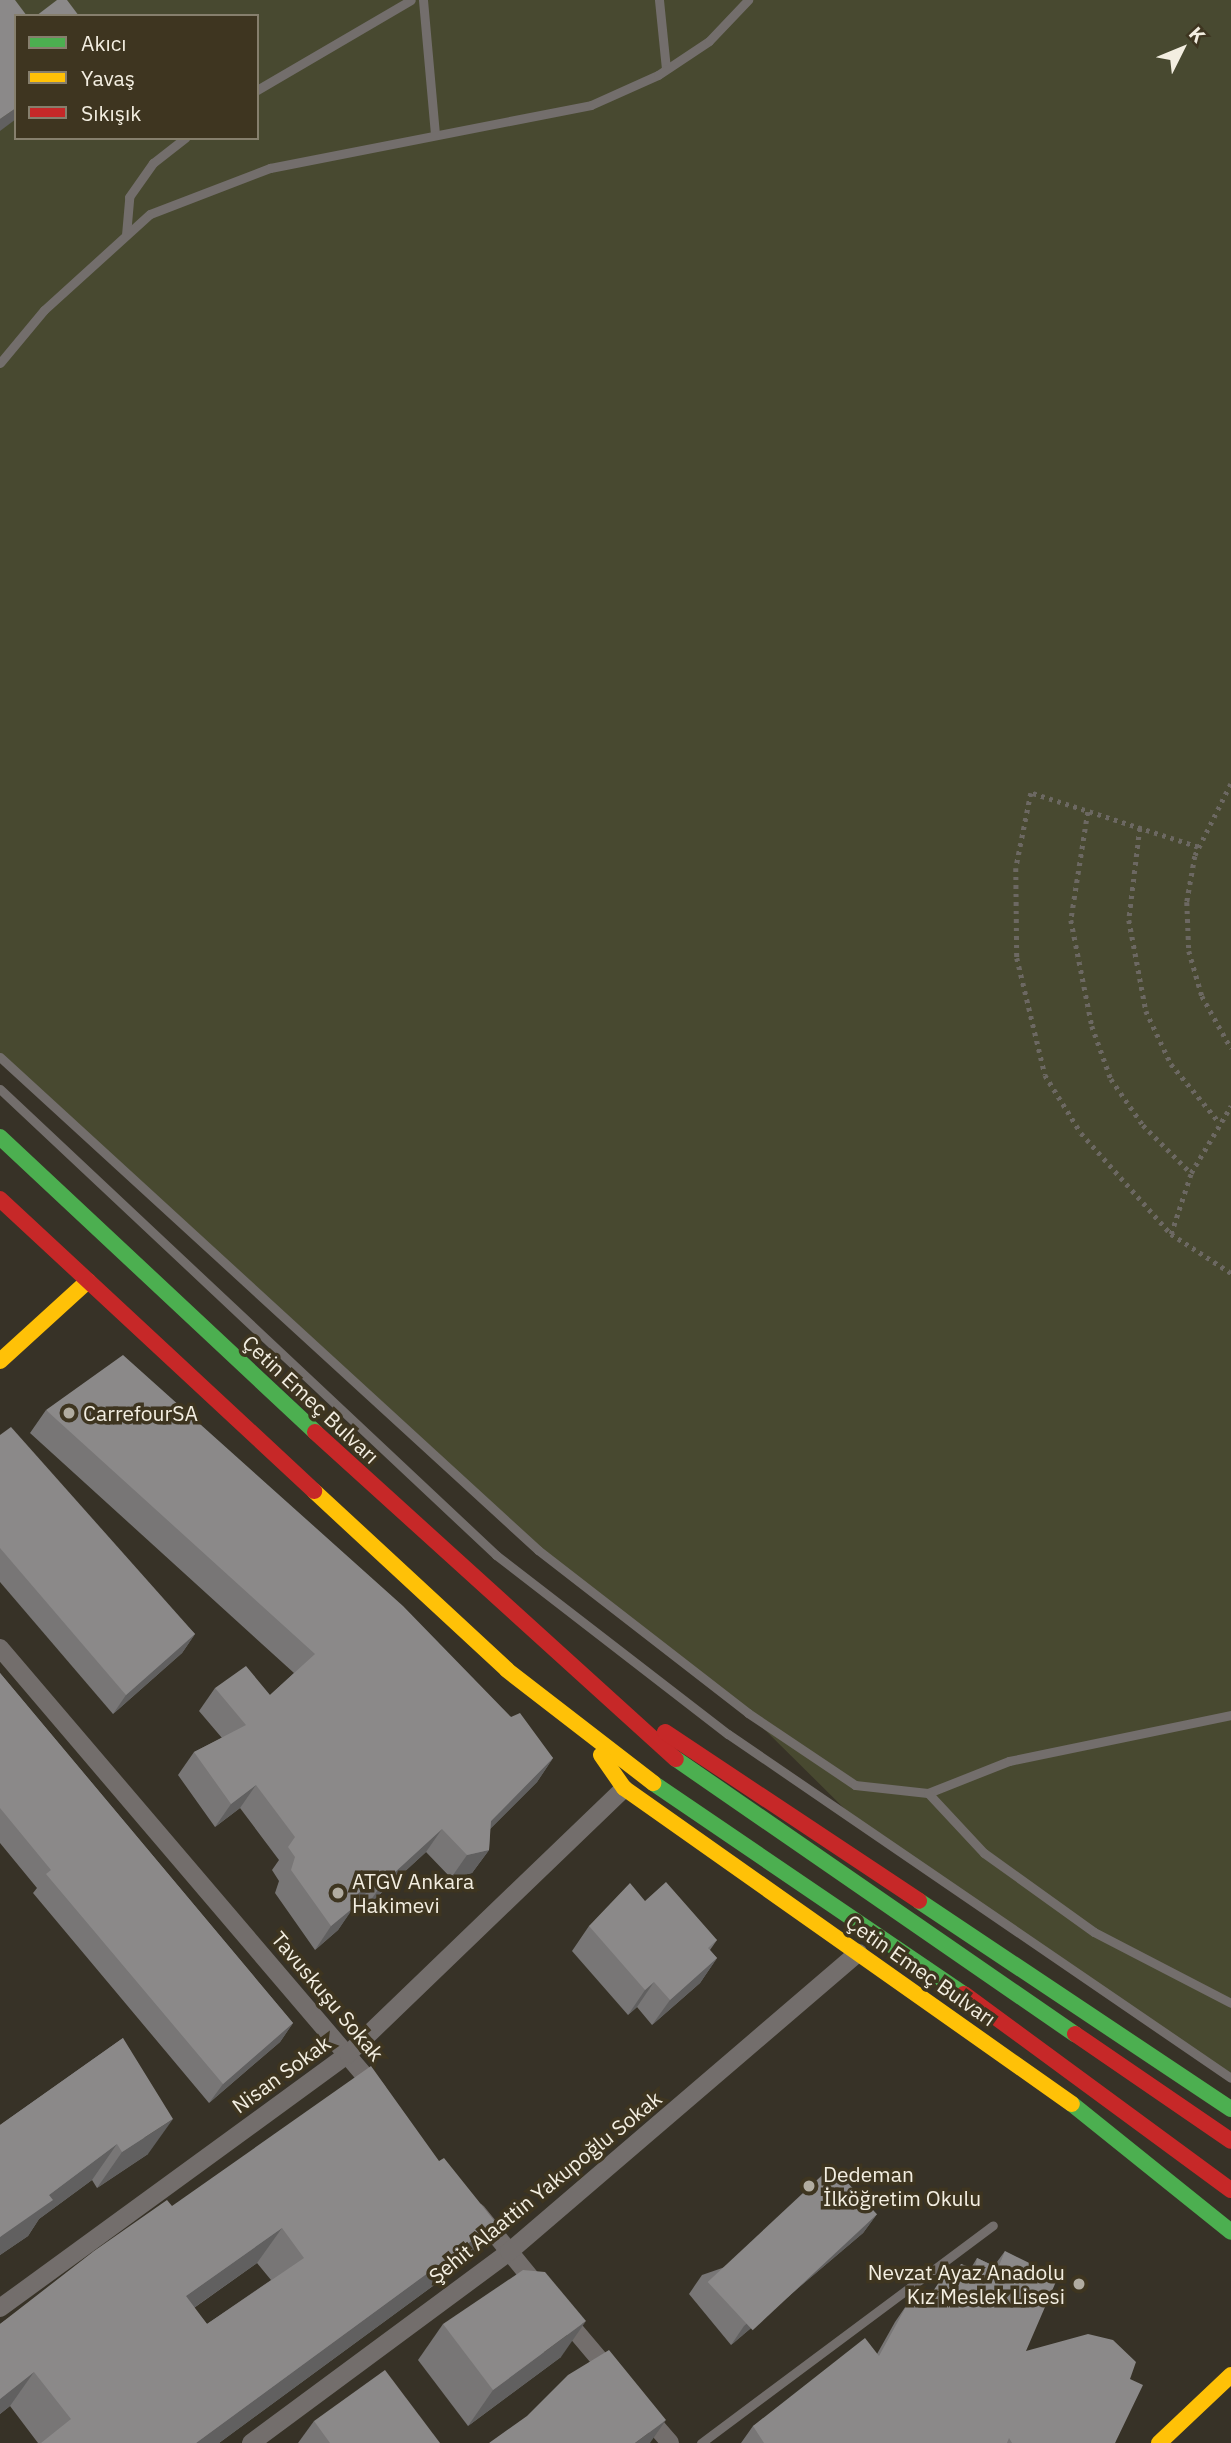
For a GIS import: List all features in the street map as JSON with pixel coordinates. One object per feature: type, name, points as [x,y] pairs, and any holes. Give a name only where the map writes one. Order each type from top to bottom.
[{"type":"main road","name":"Çetin Emeç Bulvarı","points":[[0,1137],[595,1690],[685,1767],[1231,2141]]},
{"type":"main road","name":"Çetin Emeç Bulvarı","points":[[0,1199],[592,1741],[973,2000],[1231,2190]]},
{"type":"main road","points":[[0,1361],[88,1281]]},
{"type":"main road","name":"Çetin Emeç Bulvarı","points":[[595,1690],[726,1769],[1231,2109]]},
{"type":"main road","name":"Çetin Emeç Bulvarı","points":[[592,1741],[624,1788],[1144,2157],[1231,2232]]},
{"type":"main road","points":[[1159,2443],[1231,2375]]},
{"type":"street","name":"Tavuskuşu Sokak","points":[[0,1648],[390,2106]]},
{"type":"street","name":"Nisan Sokak","points":[[0,2308],[348,2054],[624,1788]]},
{"type":"street","name":"Şehit Alaattin Yakupoğlu Sokak","points":[[251,2443],[509,2252],[858,1953]]},
{"type":"street","points":[[467,2200],[670,2443]]},
{"type":"lane","points":[[259,89],[411,0]]},
{"type":"lane","points":[[423,0],[435,134]]},
{"type":"lane","points":[[659,0],[666,69]]},
{"type":"lane","points":[[0,363],[44,310],[150,214],[270,168],[591,105],[666,69],[709,41],[748,0]]},
{"type":"lane","points":[[126,236],[129,197],[153,163],[182,140]]},
{"type":"lane","points":[[0,1057],[538,1550],[748,1713],[855,1785],[928,1793],[1009,1761],[1231,1715]]},
{"type":"lane","points":[[0,1089],[496,1555],[728,1734],[1231,2078]]},
{"type":"lane","points":[[928,1793],[984,1853],[1094,1932],[1231,2003]]},
{"type":"lane","points":[[701,2443],[993,2225]]},
{"type":"path","points":[[1231,783],[1198,847],[1187,902],[1189,951],[1202,996],[1231,1048]]},
{"type":"path","points":[[1198,847],[1031,793],[1015,914],[1028,1023],[1045,1075],[1081,1133],[1171,1234],[1231,1273]]},
{"type":"path","points":[[1088,812],[1071,920],[1092,1026],[1111,1079],[1143,1125],[1191,1173]]},
{"type":"path","points":[[1140,828],[1129,920],[1146,1011],[1171,1064],[1219,1122]]},
{"type":"path","points":[[1171,1234],[1191,1173],[1219,1122],[1231,1106]]},
{"type":"green space","points":[[0,0],[1231,0],[1231,2078],[874,1838],[748,1713],[538,1550],[0,1057]]},
{"type":"building","points":[[0,0],[15,0],[26,14],[14,14],[14,109],[0,119]]},
{"type":"building","points":[[57,0],[67,0],[78,14],[39,14]]},
{"type":"building","points":[[123,1355],[403,1606],[511,1717],[520,1713],[553,1758],[491,1821],[489,1850],[467,1855],[442,1829],[382,1884],[377,1878],[350,1900],[354,1907],[331,1926],[291,1870],[295,1857],[288,1847],[295,1837],[256,1785],[231,1804],[194,1752],[246,1725],[215,1688],[246,1666],[270,1695],[315,1654],[46,1410]]},
{"type":"building","points":[[11,1427],[195,1634],[126,1695],[0,1548],[0,1435]]},
{"type":"building","points":[[0,1673],[293,2023],[223,2084],[46,1874],[51,1870],[0,1808]]},
{"type":"building","points":[[666,1882],[717,1940],[708,1948],[717,1958],[670,2000],[654,1982],[645,1990],[589,1926],[630,1883],[645,1901]]},
{"type":"building","points":[[123,2038],[173,2119],[122,2152],[117,2144],[49,2195],[53,2200],[0,2237],[0,2125]]},
{"type":"building","points":[[371,2066],[439,2161],[444,2158],[496,2223],[196,2443],[41,2443],[71,2419],[34,2372],[0,2399],[0,2324],[94,2251],[167,2200],[172,2206]],"holes":[[[282,2228],[304,2258],[207,2324],[186,2296]]]},
{"type":"building","name":"Dedeman İlköğretim Okulu","points":[[832,2166],[877,2214],[753,2330],[708,2282]]},
{"type":"building","points":[[1005,2251],[1058,2277],[1026,2351],[1088,2334],[1113,2340],[1136,2362],[1130,2379],[1143,2385],[1115,2443],[1012,2443],[1009,2438],[1007,2443],[764,2443],[753,2426],[865,2338],[879,2356],[908,2303],[915,2308],[920,2296],[928,2299],[945,2273],[955,2280],[961,2264],[975,2269],[977,2258],[998,2268]]},
{"type":"building","points":[[523,2270],[545,2272],[586,2321],[493,2390],[443,2324]]},
{"type":"building","points":[[609,2350],[666,2420],[635,2443],[489,2443],[527,2416],[568,2375]]},
{"type":"building","points":[[385,2370],[440,2443],[330,2443],[314,2421]]},
{"type":"traffic: fast","points":[[0,1137],[315,1432]]},
{"type":"traffic: fast","points":[[676,1759],[1075,2034]]},
{"type":"traffic: fast","points":[[653,1783],[964,1994]]},
{"type":"traffic: fast","points":[[919,1901],[1231,2109]]},
{"type":"traffic: fast","points":[[1072,2104],[1231,2232]]},
{"type":"traffic: slow","points":[[0,1361],[88,1281]]},
{"type":"traffic: slow","points":[[314,1491],[507,1670],[653,1783]]},
{"type":"traffic: slow","points":[[601,1755],[624,1788],[1072,2104]]},
{"type":"traffic: slow","points":[[1159,2443],[1231,2375]]},
{"type":"traffic: jam","points":[[0,1199],[314,1491]]},
{"type":"traffic: jam","points":[[315,1432],[676,1759]]},
{"type":"traffic: jam","points":[[665,1732],[919,1901]]},
{"type":"traffic: jam","points":[[964,1994],[1231,2190]]},
{"type":"traffic: jam","points":[[1075,2034],[1231,2141]]},
{"type":"place","name":"CarrefourSA","points":[[69,1413]]},
{"type":"place","name":"ATGV Ankara Hakimevi","points":[[338,1893]]},
{"type":"place","name":"Dedeman İlköğretim Okulu","points":[[809,2186]]},
{"type":"place","name":"Nevzat Ayaz Anadolu Kız Meslek Lisesi","points":[[1079,2284]]}]
